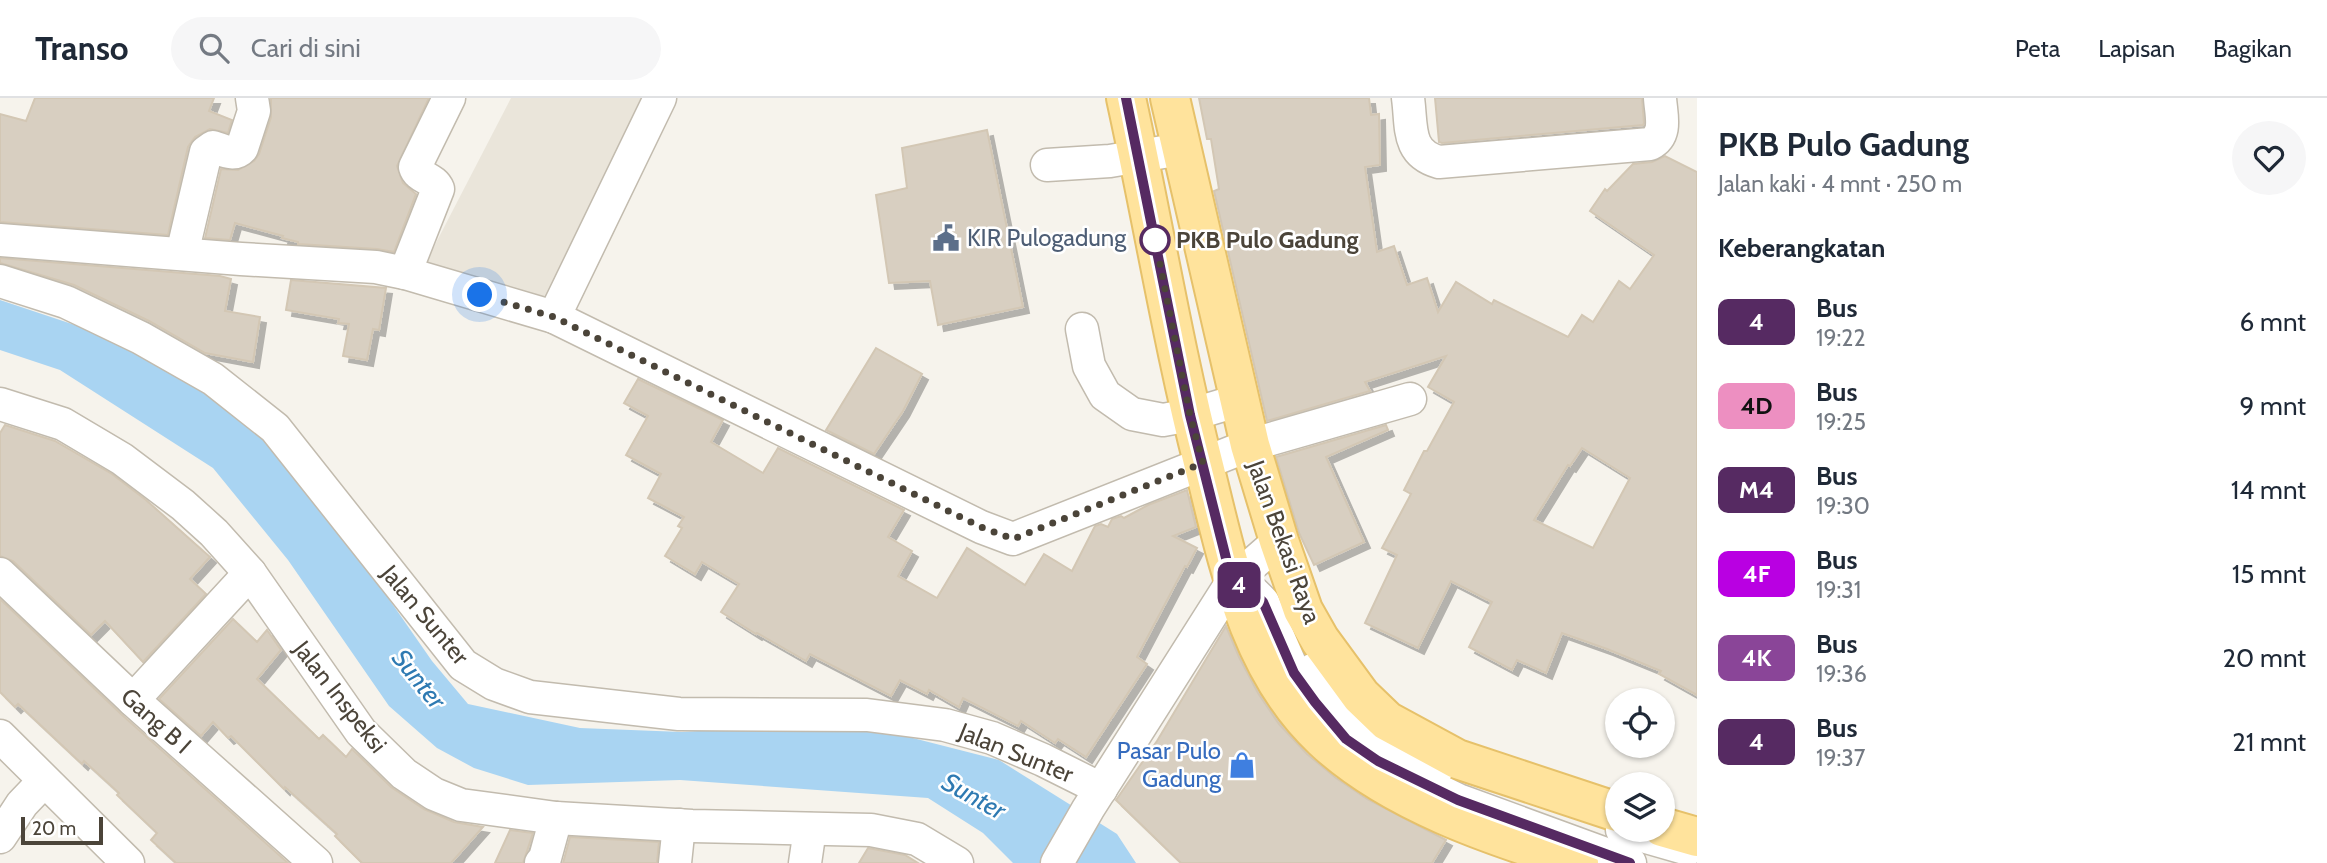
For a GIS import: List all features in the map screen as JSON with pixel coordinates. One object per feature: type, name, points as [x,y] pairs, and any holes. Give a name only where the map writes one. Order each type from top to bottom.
[{"type":"main road","name":"Jalan Bekasi Raya","points":[[1126,98],[1190,415],[1232,582],[1264,658],[1282,689],[1323,739],[1389,789],[1452,818],[1535,850],[1579,863]]},
{"type":"main road","name":"Jalan Bekasi Raya","points":[[1170,98],[1250,445],[1303,610],[1320,640],[1361,696],[1387,721],[1457,759],[1605,808]]},
{"type":"main road","points":[[1675,831],[1697,838]]},
{"type":"street","points":[[182,254],[206,152],[213,147],[233,153],[242,148],[254,111],[252,98]]},
{"type":"street","points":[[405,273],[438,189],[435,184],[417,173],[415,167],[449,98]]},
{"type":"street","points":[[554,317],[660,98]]},
{"type":"street","points":[[1408,98],[1414,146],[1426,158],[1439,162],[1650,144],[1658,140],[1662,133],[1660,98]]},
{"type":"street","points":[[1047,165],[1110,161],[1181,149]]},
{"type":"street","points":[[0,240],[376,267],[405,273],[554,317],[981,527],[1013,539],[1250,445],[1410,399]]},
{"type":"street","name":"Jalan Sunter","points":[[0,281],[66,302],[141,338],[213,379],[275,428],[463,666],[494,684],[530,698],[679,714],[867,715],[945,725],[992,738],[1043,760],[1094,799]]},
{"type":"street","points":[[1082,329],[1089,366],[1105,395],[1132,414],[1163,420],[1240,400]]},
{"type":"street","name":"Jalan Inspeksi","points":[[0,404],[63,424],[122,459],[183,505],[214,533],[250,572],[361,733],[404,774],[434,794],[461,805],[556,818],[679,825],[871,830],[917,839],[954,862]]},
{"type":"street","points":[[1057,863],[1094,799],[1232,582],[1279,541]]},
{"type":"street","points":[[1279,541],[1282,586],[1299,641],[1338,704],[1355,719],[1372,733],[1416,760],[1465,782],[1605,824]]},
{"type":"street","points":[[133,701],[250,572]]},
{"type":"street","name":"Gang B I","points":[[0,574],[133,701],[316,863]]},
{"type":"street","points":[[1232,582],[1253,592],[1263,602],[1294,673],[1346,739],[1378,761],[1458,800],[1630,863]]},
{"type":"street","points":[[0,736],[128,863]]},
{"type":"street","points":[[0,836],[22,804],[44,781]]},
{"type":"street","points":[[541,863],[545,858],[556,818]]},
{"type":"street","points":[[675,863],[679,825]]},
{"type":"street","points":[[805,863],[810,829]]},
{"type":"street","points":[[1663,842],[1697,852]]},
{"type":"shaded area","points":[[511,98],[654,98],[550,307],[424,266]]},
{"type":"water","name":"Sunter","points":[[0,300],[120,340],[236,404],[334,520],[432,661],[468,704],[580,728],[682,732],[850,722],[999,760],[1117,834],[1136,863],[1013,863],[983,833],[928,798],[680,780],[528,785],[474,768],[437,748],[389,706],[288,560],[213,468],[60,370],[0,350]]},
{"type":"building","points":[[35,98],[214,98],[209,111],[232,120],[228,133],[210,129],[195,137],[188,147],[168,235],[0,222],[0,114],[26,121]]},
{"type":"building","points":[[271,98],[429,98],[397,166],[403,183],[416,194],[394,252],[298,244],[282,238],[283,236],[235,223],[230,240],[205,238],[221,169],[238,170],[254,161],[259,154],[271,117]]},
{"type":"building","points":[[1199,98],[1369,98],[1371,115],[1379,114],[1380,165],[1365,167],[1377,252],[1394,246],[1407,285],[1427,278],[1438,312],[1456,282],[1492,304],[1494,300],[1568,337],[1582,315],[1593,322],[1619,281],[1630,289],[1654,255],[1590,211],[1605,189],[1607,191],[1633,164],[1652,162],[1665,156],[1697,172],[1697,695],[1659,674],[1661,671],[1562,633],[1546,673],[1517,660],[1512,670],[1469,647],[1492,602],[1451,581],[1418,648],[1365,623],[1397,555],[1382,548],[1411,494],[1404,490],[1454,402],[1428,387],[1446,356],[1365,382],[1370,391],[1267,421],[1214,191],[1219,189],[1211,139],[1207,139]],"holes":[[[1582,448],[1630,478],[1593,548],[1534,520],[1568,465],[1570,466]]]},
{"type":"building","points":[[1435,98],[1642,98],[1644,123],[1442,143],[1439,142]]},
{"type":"building","name":"KIR Pulogadung","points":[[987,130],[1023,307],[938,325],[930,281],[889,283],[876,195],[907,188],[902,148]]},
{"type":"building","points":[[0,258],[231,279],[225,311],[260,317],[253,362],[205,353],[149,321],[74,285],[0,263]]},
{"type":"building","points":[[291,280],[386,288],[379,330],[373,329],[367,360],[343,356],[349,324],[338,323],[339,319],[286,310]]},
{"type":"building","points":[[876,348],[922,374],[903,411],[874,454],[826,430]]},
{"type":"building","points":[[638,379],[723,420],[711,442],[763,473],[778,448],[904,510],[888,537],[912,551],[898,576],[937,598],[967,548],[1025,585],[1044,554],[1072,571],[1095,526],[1101,524],[1108,527],[1112,519],[1121,516],[1124,518],[1148,505],[1187,490],[1196,527],[1173,536],[1197,548],[1137,657],[1147,664],[1086,757],[1058,739],[1055,743],[1021,721],[1018,726],[963,698],[959,707],[929,690],[927,694],[900,680],[891,696],[810,654],[806,661],[721,612],[739,584],[702,562],[695,574],[665,556],[682,528],[678,526],[684,517],[648,498],[661,474],[626,455],[648,416],[624,403]]},
{"type":"building","points":[[5,425],[55,441],[112,474],[146,500],[210,557],[190,579],[206,594],[143,662],[105,621],[91,635],[13,561],[0,556],[0,433]]},
{"type":"building","points":[[1386,425],[1388,430],[1326,457],[1364,542],[1314,565],[1299,533],[1276,457]]},
{"type":"building","points":[[0,599],[121,714],[288,863],[176,863],[151,840],[157,833],[117,795],[119,793],[84,761],[82,764],[18,704],[15,707],[0,692]]},
{"type":"building","points":[[233,619],[257,642],[267,630],[281,650],[257,679],[319,739],[323,735],[346,757],[352,749],[391,787],[424,809],[454,822],[483,827],[451,863],[362,863],[335,836],[337,834],[285,787],[284,789],[231,736],[228,738],[213,722],[201,736],[159,699]]},
{"type":"building","name":"Pasar Pulo Gadung","points":[[1226,626],[1258,693],[1279,724],[1307,754],[1367,799],[1446,840],[1432,863],[1181,863],[1116,800],[1157,741]]},
{"type":"building","points":[[510,830],[533,833],[523,863],[495,863]]},
{"type":"building","points":[[570,837],[659,842],[657,863],[563,863]]},
{"type":"building","points":[[868,848],[905,855],[918,863],[859,863]]},
{"type":"bus line","name":"4","points":[[1126,98],[1190,415],[1232,582],[1253,592],[1263,602],[1294,673],[1346,739],[1378,761],[1458,800],[1630,863]]},
{"type":"place","name":"KIR Pulogadung","points":[[946,238]]},
{"type":"place","name":"PKB Pulo Gadung","points":[[1155,240]]},
{"type":"place","name":"Pasar Pulo Gadung","points":[[1242,765]]},
{"type":"route","points":[[480,295],[554,317],[981,527],[1013,539],[1203,463],[1190,415],[1154,234],[1155,240]]}]
